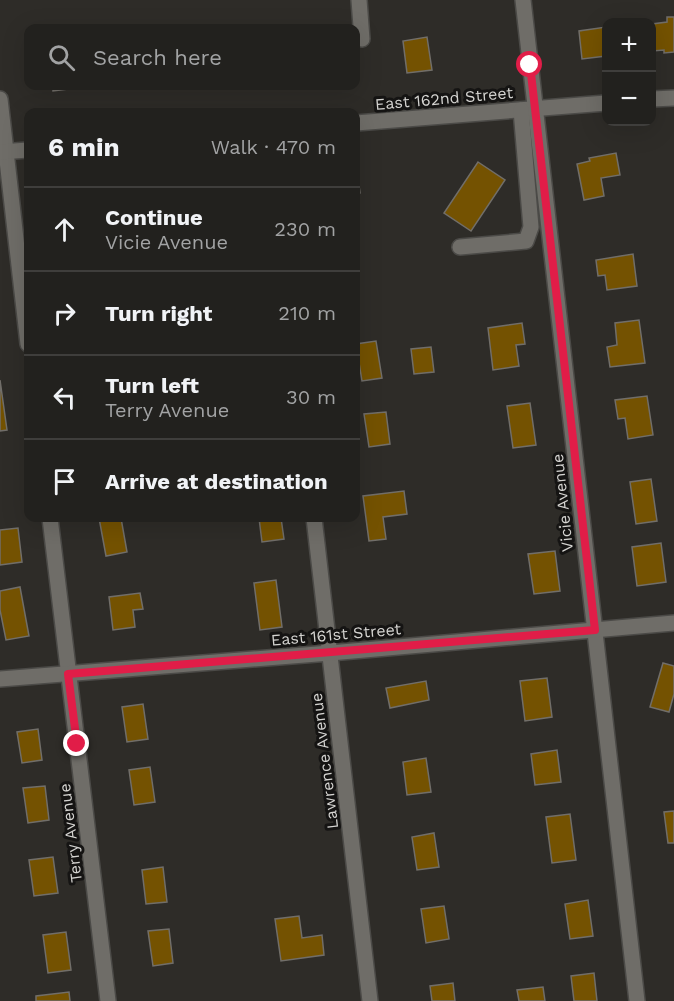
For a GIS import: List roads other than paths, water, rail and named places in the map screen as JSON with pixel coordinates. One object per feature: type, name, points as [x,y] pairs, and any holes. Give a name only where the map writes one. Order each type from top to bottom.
[{"type":"street","points":[[359,0],[362,39]]},
{"type":"street","name":"Vicie Avenue","points":[[523,0],[528,109],[595,630],[637,1001]]},
{"type":"street","points":[[656,99],[674,98]]},
{"type":"street","points":[[0,99],[3,152],[24,313]]},
{"type":"street","name":"East 162nd Street","points":[[360,123],[602,103]]},
{"type":"street","points":[[460,247],[526,241],[531,227],[528,109]]},
{"type":"street","points":[[3,152],[24,150]]},
{"type":"street","name":"Terry Avenue","points":[[50,522],[108,1001]]},
{"type":"street","name":"Lawrence Avenue","points":[[314,522],[370,1001]]},
{"type":"street","name":"East 161st Street","points":[[0,679],[674,623]]}]
